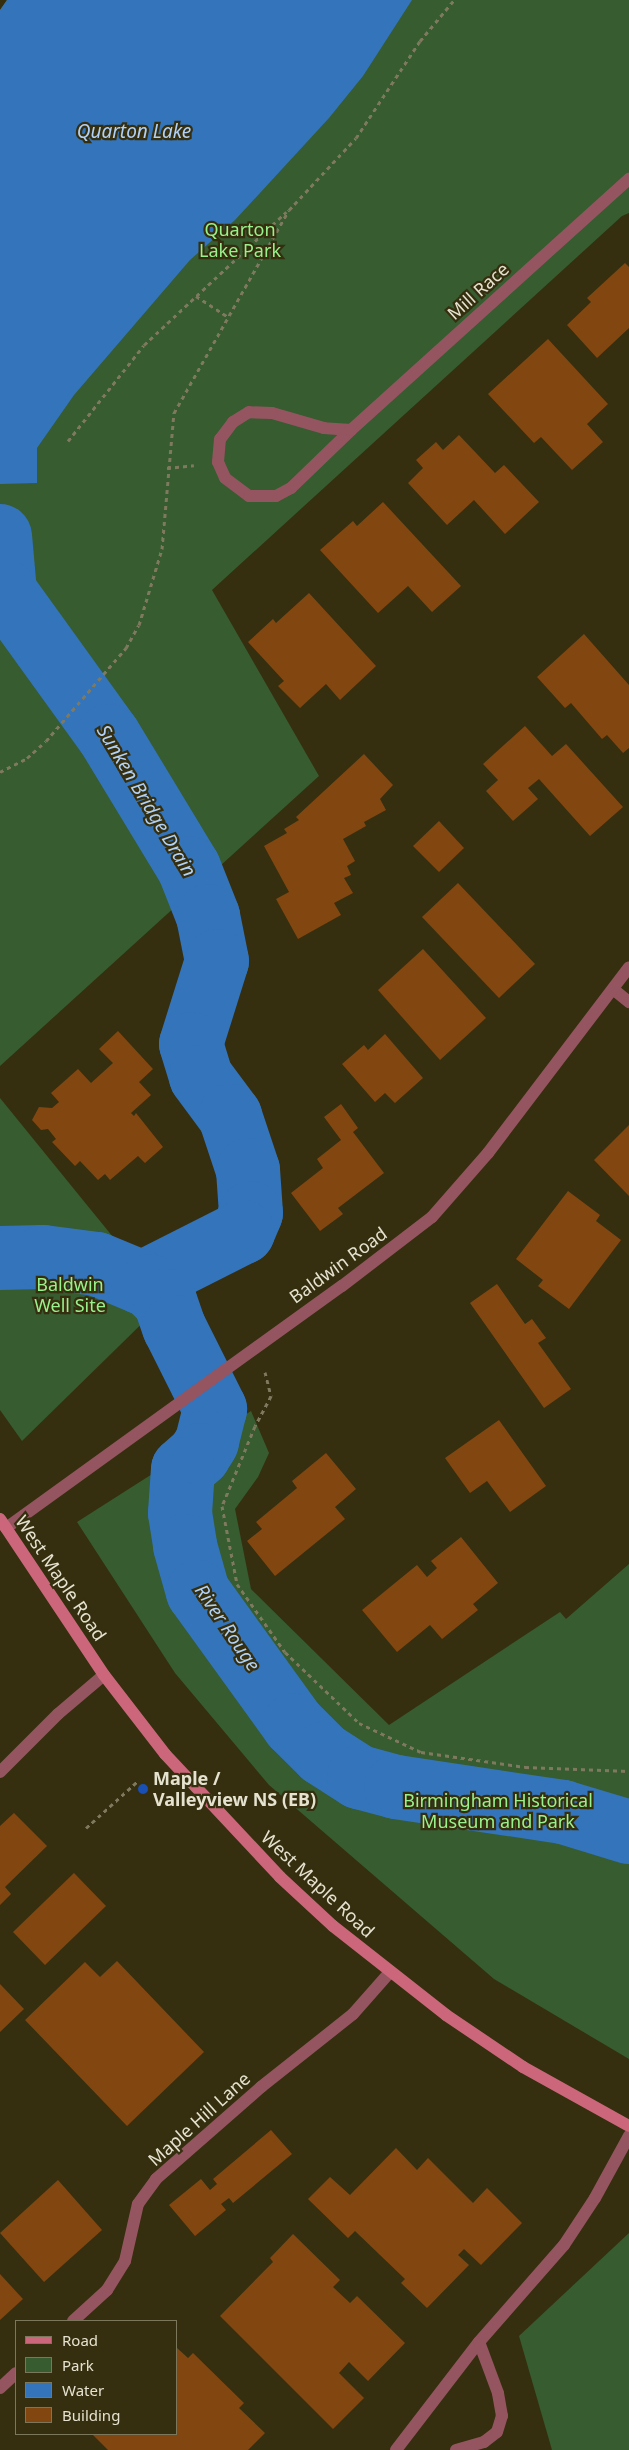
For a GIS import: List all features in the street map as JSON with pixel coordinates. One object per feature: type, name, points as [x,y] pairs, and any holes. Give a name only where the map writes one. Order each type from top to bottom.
[{"type":"main road","name":"West Maple Road","points":[[3,1523],[104,1675],[165,1754],[280,1877],[390,1972],[523,2067],[629,2126]]},
{"type":"street","name":"Mill Race","points":[[351,430],[324,428],[272,413],[250,412],[233,422],[220,439],[218,462],[225,478],[235,488],[249,496],[276,496],[307,475],[351,430],[629,179]]},
{"type":"street","name":"Baldwin Road","points":[[3,1523],[258,1346],[432,1217],[488,1153],[629,967]]},
{"type":"street","points":[[613,989],[629,1002]]},
{"type":"street","points":[[0,1772],[58,1714],[104,1675]]},
{"type":"street","name":"Maple Hill Lane","points":[[74,2320],[107,2290],[125,2261],[138,2204],[156,2179],[261,2087],[353,2014],[390,1972]]},
{"type":"street","points":[[396,2450],[480,2342],[580,2222],[629,2136]]},
{"type":"street","points":[[456,2450],[484,2442],[497,2432],[502,2416],[498,2393],[480,2342]]},
{"type":"street","points":[[0,2388],[15,2374]]},
{"type":"path","points":[[68,441],[144,345],[289,210],[356,138],[420,41],[454,0]]},
{"type":"path","points":[[0,772],[27,758],[103,677],[139,625],[162,549],[174,413],[289,210]]},
{"type":"path","points":[[196,296],[228,316]]},
{"type":"path","points":[[263,1367],[271,1396],[255,1426],[222,1506],[237,1584],[285,1652],[359,1724],[421,1752],[525,1767],[629,1771]]},
{"type":"path","points":[[86,1828],[139,1780]]},
{"type":"green space","name":"Quarton Lake Park","points":[[7,0],[629,0],[629,213],[622,216],[212,590],[319,776],[0,1066],[0,10]]},
{"type":"green space","name":"Baldwin Well Site","points":[[0,1098],[165,1301],[22,1441],[0,1410]]},
{"type":"green space","name":"Birmingham Historical Museum and Park","points":[[251,1411],[269,1453],[258,1477],[235,1509],[251,1589],[389,1725],[560,1612],[566,1619],[629,1564],[629,2059],[494,1979],[269,1785],[175,1673],[77,1522]]},
{"type":"green space","points":[[629,2233],[629,2450],[552,2450],[519,2336]]},
{"type":"water","name":"Quarton Lake","points":[[7,0],[412,0],[363,76],[329,118],[235,220],[190,260],[74,395],[37,448],[37,483],[0,484],[0,10]]},
{"type":"building","points":[[625,263],[629,267],[629,328],[597,358],[567,325],[591,302],[587,298]]},
{"type":"building","points":[[548,339],[608,404],[587,424],[603,442],[572,470],[541,437],[534,443],[488,394]]},
{"type":"building","points":[[459,435],[495,473],[504,465],[539,502],[505,534],[474,500],[447,525],[408,483],[423,468],[416,460],[436,442],[443,450]]},
{"type":"building","points":[[383,502],[461,586],[432,612],[408,586],[378,613],[320,550],[353,521],[357,526]]},
{"type":"building","points":[[309,593],[376,666],[340,700],[326,684],[300,708],[278,686],[284,681],[248,642],[273,619],[276,623]]},
{"type":"building","points":[[584,634],[629,685],[629,748],[623,753],[607,735],[602,739],[571,703],[565,708],[537,677]]},
{"type":"building","points":[[525,726],[552,756],[566,744],[623,807],[590,836],[539,779],[528,788],[538,799],[513,821],[486,791],[498,780],[483,764]]},
{"type":"building","points":[[364,754],[393,785],[380,799],[386,810],[364,822],[366,826],[343,839],[355,861],[347,866],[351,875],[344,878],[353,893],[334,903],[341,915],[298,939],[276,899],[289,892],[264,846],[287,833],[284,829],[299,820],[296,817]]},
{"type":"building","points":[[439,821],[464,848],[439,872],[413,846]]},
{"type":"building","points":[[458,883],[535,964],[499,998],[422,917]]},
{"type":"building","points":[[423,949],[486,1018],[440,1060],[378,990]]},
{"type":"building","points":[[118,1031],[153,1069],[139,1082],[151,1095],[131,1113],[134,1116],[136,1113],[163,1147],[145,1163],[138,1156],[110,1180],[105,1174],[98,1180],[80,1161],[75,1166],[52,1142],[56,1139],[48,1129],[41,1130],[32,1120],[39,1107],[52,1108],[59,1102],[51,1093],[78,1069],[91,1083],[113,1063],[99,1049]]},
{"type":"building","points":[[385,1034],[423,1078],[395,1103],[385,1093],[375,1102],[342,1064],[364,1045],[368,1050]]},
{"type":"building","points":[[341,1104],[358,1128],[353,1132],[384,1173],[338,1208],[343,1214],[320,1231],[291,1193],[323,1168],[317,1159],[341,1140],[324,1117]]},
{"type":"building","points":[[629,1125],[629,1196],[594,1160]]},
{"type":"building","points":[[568,1191],[600,1215],[596,1221],[621,1240],[569,1309],[538,1286],[543,1280],[516,1259]]},
{"type":"building","points":[[497,1284],[525,1324],[532,1319],[546,1338],[538,1343],[571,1389],[544,1408],[470,1303]]},
{"type":"building","points":[[499,1420],[546,1486],[510,1512],[487,1481],[470,1493],[445,1458]]},
{"type":"building","points":[[326,1453],[356,1489],[335,1507],[345,1519],[275,1576],[247,1541],[262,1529],[256,1522],[297,1488],[292,1481]]},
{"type":"building","points":[[461,1537],[498,1583],[473,1604],[478,1610],[442,1639],[430,1625],[397,1652],[362,1610],[417,1565],[427,1577],[437,1568],[431,1561]]},
{"type":"building","points":[[14,1813],[47,1846],[5,1887],[11,1894],[0,1905],[0,1826]]},
{"type":"building","points":[[74,1873],[106,1906],[45,1965],[13,1932]]},
{"type":"building","points":[[117,1961],[204,2052],[127,2126],[25,2020],[85,1962],[100,1977]]},
{"type":"building","points":[[0,1984],[24,2009],[0,2032]]},
{"type":"building","points":[[271,2130],[292,2154],[233,2203],[229,2198],[221,2204],[226,2210],[195,2236],[169,2205],[201,2179],[210,2190],[217,2184],[213,2179]]},
{"type":"building","points":[[396,2148],[417,2170],[428,2158],[473,2203],[487,2188],[522,2223],[481,2265],[464,2249],[458,2255],[469,2265],[427,2308],[401,2283],[405,2279],[355,2231],[348,2238],[308,2199],[330,2177],[350,2195]]},
{"type":"building","points":[[58,2180],[102,2230],[44,2282],[0,2233]]},
{"type":"building","points":[[293,2234],[340,2280],[333,2287],[350,2303],[357,2296],[405,2343],[368,2381],[349,2362],[339,2373],[364,2398],[333,2429],[220,2316],[273,2262],[270,2258]]},
{"type":"building","points":[[0,2274],[23,2299],[0,2320]]},
{"type":"building","points":[[178,2349],[188,2358],[193,2353],[244,2403],[239,2408],[265,2433],[248,2450],[108,2450],[93,2435],[178,2435]]},
{"type":"waterway","name":"Sunken Bridge Drain","points":[[0,536],[5,592],[109,736],[189,868],[208,916],[217,961],[191,1044],[201,1077],[230,1116],[248,1170],[251,1213],[243,1232],[142,1283]]},
{"type":"waterway","name":"River Rouge","points":[[0,1258],[43,1257],[97,1264],[150,1286],[165,1301],[174,1327],[215,1409],[207,1442],[199,1455],[183,1469],[180,1513],[185,1546],[198,1592],[294,1725],[323,1754],[359,1777],[396,1787],[563,1812],[629,1832]]},
{"type":"place","name":"Maple / Valleyview NS (EB)","points":[[143,1789]]}]
